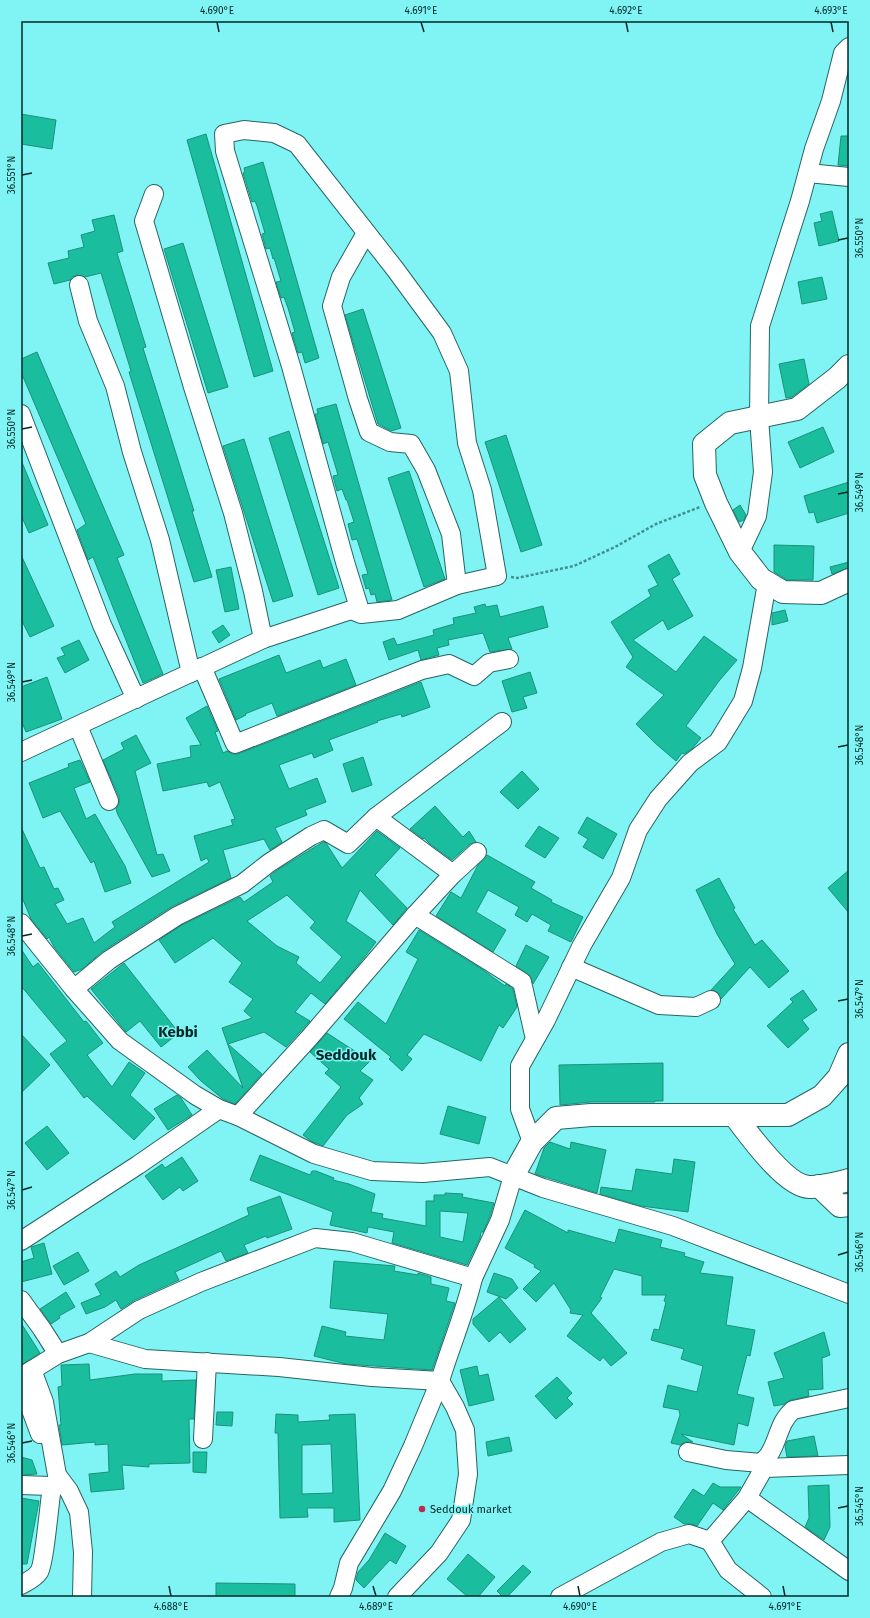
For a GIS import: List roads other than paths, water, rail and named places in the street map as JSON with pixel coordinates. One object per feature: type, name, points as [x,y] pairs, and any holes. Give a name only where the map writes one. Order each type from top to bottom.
[{"type":"street","points":[[740,552],[757,516],[763,472],[759,418],[760,326],[800,201],[814,149],[831,101],[843,53],[849,47]]},
{"type":"street","points":[[21,752],[263,639],[351,610],[361,614],[398,610],[457,585],[496,576],[482,490],[467,443],[459,371],[442,333],[395,268],[297,144],[274,133],[244,130],[224,134],[226,151],[291,366],[345,562],[361,614]]},
{"type":"street","points":[[808,173],[849,177]]},
{"type":"street","points":[[154,194],[144,221],[193,387],[233,514],[253,591],[263,639]]},
{"type":"street","points":[[366,233],[342,277],[332,306],[358,399],[369,432],[390,442],[411,444],[426,470],[451,534],[457,585]]},
{"type":"street","points":[[79,285],[88,321],[114,386],[132,452],[160,540],[196,670],[235,744],[422,670],[449,664],[474,676],[490,663],[509,659]]},
{"type":"street","points":[[849,366],[837,378],[797,409],[730,423],[704,444],[705,475],[716,503],[740,552],[760,579],[783,592],[821,594],[849,580]]},
{"type":"street","points":[[21,414],[102,625],[136,699]]},
{"type":"street","points":[[532,1142],[520,1109],[520,1066],[582,945],[621,878],[638,830],[658,799],[690,763],[718,742],[743,701],[752,668],[767,583]]},
{"type":"street","points":[[74,989],[109,960],[170,920],[242,884],[270,863],[311,836],[324,830],[348,844],[376,817],[502,722]]},
{"type":"street","points":[[78,726],[109,801]]},
{"type":"street","points":[[376,817],[453,874]]},
{"type":"street","points":[[238,1116],[310,1037],[415,914],[453,874],[477,852]]},
{"type":"street","points":[[415,914],[522,982],[535,1038]]},
{"type":"street","points":[[21,923],[74,989],[120,1041],[195,1095],[219,1109],[238,1116],[314,1154],[372,1171],[423,1173],[490,1167],[558,1193],[673,1226],[849,1294]]},
{"type":"street","points":[[571,968],[659,1006],[696,1007],[711,1000]]},
{"type":"street","points":[[339,1597],[343,1588],[349,1563],[392,1491],[413,1446],[440,1381],[453,1338],[468,1298],[472,1278],[500,1220],[513,1176],[532,1142],[556,1118],[591,1115],[788,1115],[822,1096],[839,1077],[849,1054]]},
{"type":"street","points":[[21,1240],[138,1165],[219,1109]]},
{"type":"street","points":[[734,1115],[768,1158],[788,1178],[808,1187],[849,1180]]},
{"type":"street","points":[[819,1186],[840,1206],[849,1205]]},
{"type":"street","points":[[25,1376],[58,1354],[89,1343],[139,1310],[201,1282],[315,1238],[352,1242],[472,1278]]},
{"type":"street","points":[[21,1300],[58,1354]]},
{"type":"street","points":[[89,1343],[145,1359],[279,1367],[372,1378],[440,1381]]},
{"type":"street","points":[[203,1439],[207,1362]]},
{"type":"street","points":[[21,1585],[40,1572],[51,1494],[49,1474],[41,1436],[25,1376]]},
{"type":"street","points":[[25,1376],[44,1402],[57,1475],[68,1491],[79,1512],[83,1552],[82,1597]]},
{"type":"street","points":[[397,1597],[439,1553],[461,1520],[468,1474],[465,1430],[456,1407],[440,1381]]},
{"type":"street","points":[[710,1541],[747,1498],[786,1416],[793,1410],[849,1398]]},
{"type":"street","points":[[688,1452],[726,1460],[762,1465],[849,1465]]},
{"type":"street","points":[[21,1485],[50,1486]]},
{"type":"street","points":[[747,1498],[849,1571]]},
{"type":"street","points":[[560,1597],[660,1542],[689,1534],[710,1541],[728,1570],[762,1597]]},
{"type":"place","name":"Seddouk market","points":[[422,1509]]},
{"type":"district","name":"Kebbi","points":[[178,1032]]},
{"type":"district","name":"Seddouk","points":[[346,1055]]}]
